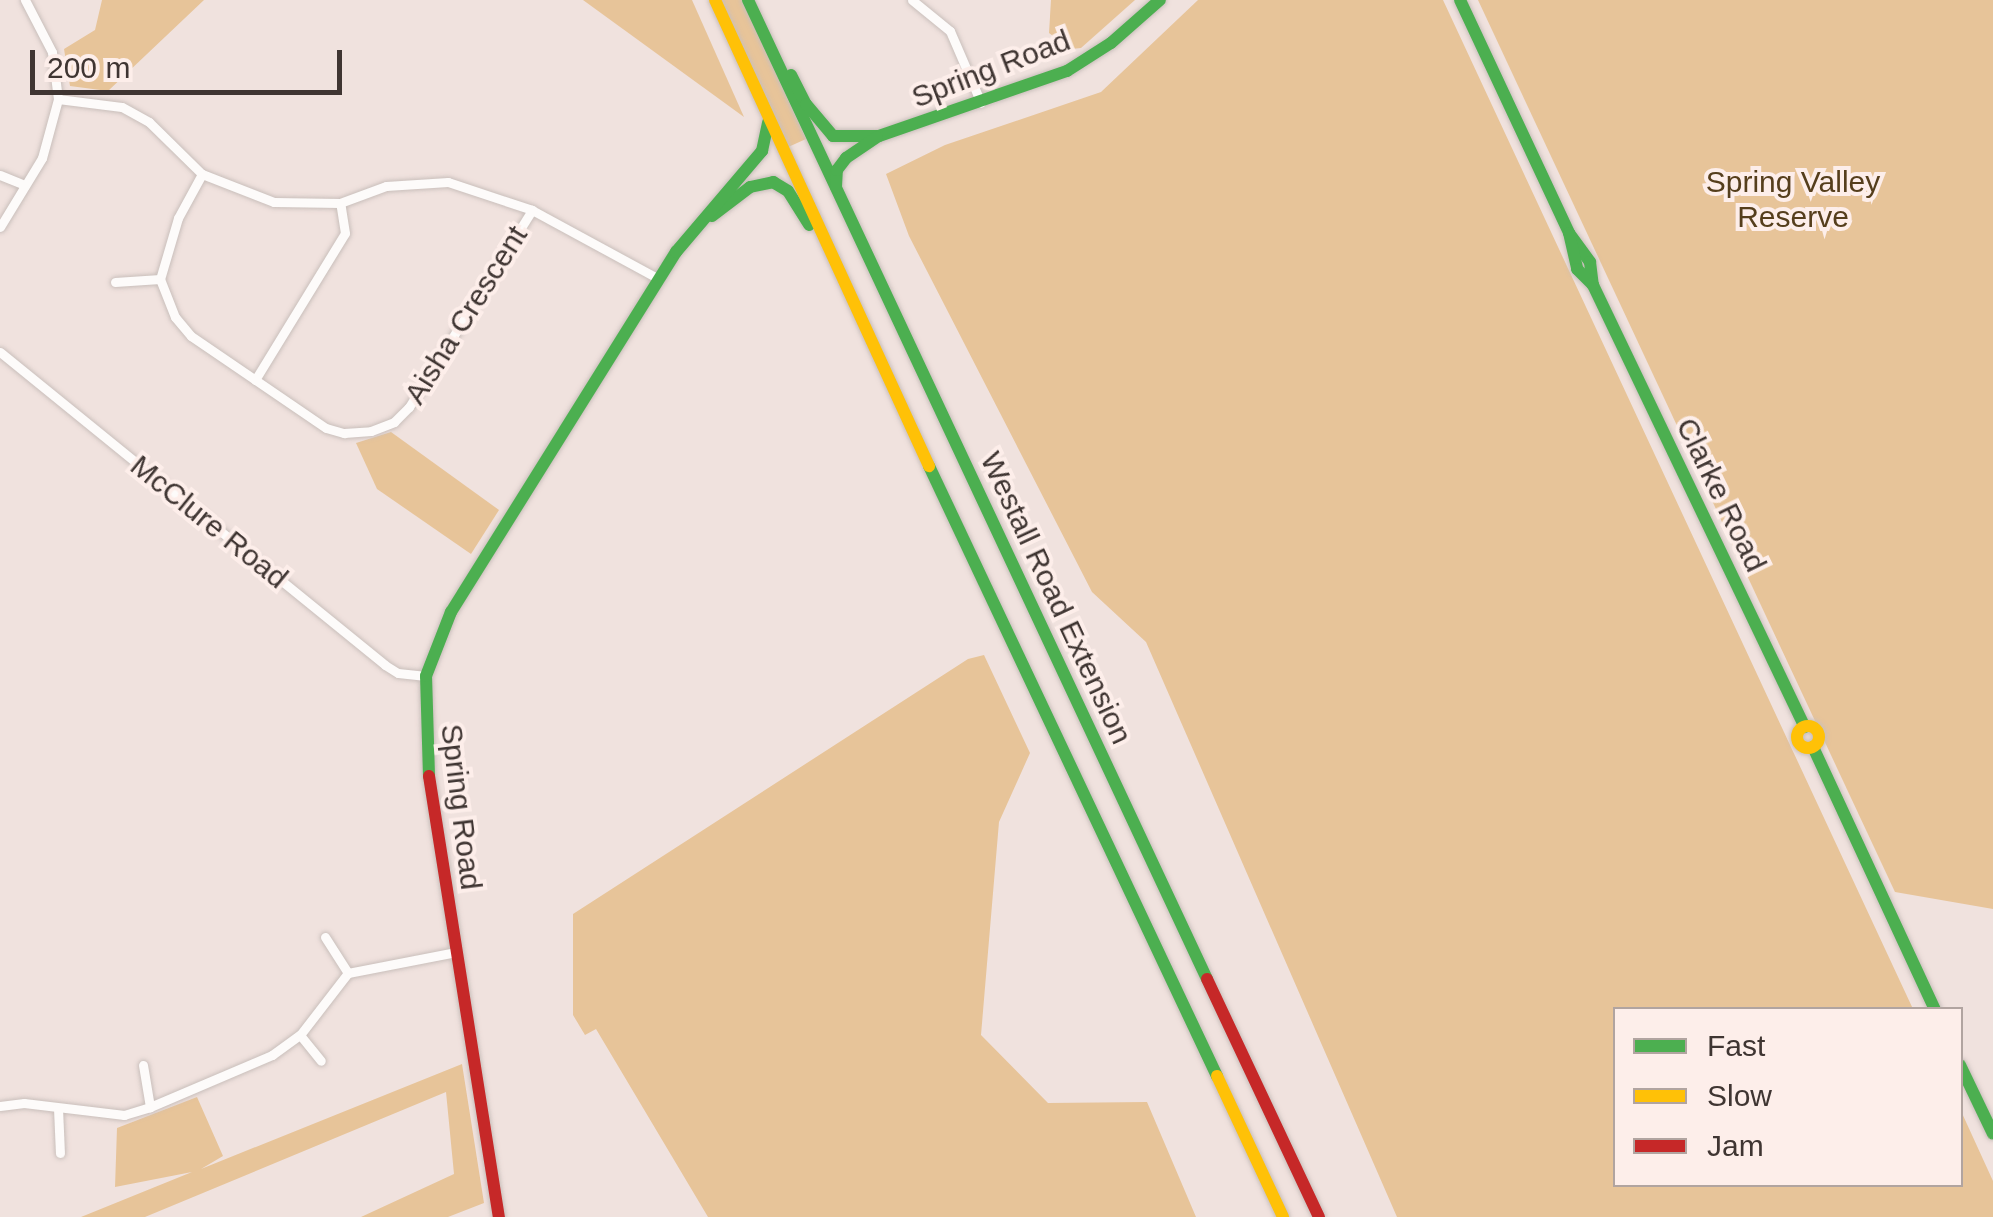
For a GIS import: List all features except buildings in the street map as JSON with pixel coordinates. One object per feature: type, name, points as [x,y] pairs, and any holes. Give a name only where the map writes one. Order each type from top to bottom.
[{"type":"main road","name":"Westall Road Extension","points":[[715,0],[768,123],[1283,1217]]},
{"type":"main road","name":"Westall Road Extension","points":[[751,0],[1319,1217]]},
{"type":"main road","name":"Spring Road","points":[[751,0],[802,97],[833,136],[880,136]]},
{"type":"main road","name":"Spring Road","points":[[836,188],[837,170],[846,158],[880,136],[1087,61],[1160,0]]},
{"type":"main road","name":"Clarke Road","points":[[1460,0],[1568,234],[1590,262],[1593,285],[1804,727],[1817,732],[1813,747],[1933,1007]]},
{"type":"main road","name":"Spring Road","points":[[499,1217],[425,746],[426,676],[451,612],[659,279],[691,233],[762,151],[768,123]]},
{"type":"main road","name":"Spring Road","points":[[691,233],[750,187],[774,182],[795,201],[846,290]]},
{"type":"main road","points":[[1963,1072],[1993,1134]]},
{"type":"street","points":[[0,226],[42,158],[58,99],[52,52],[25,0]]},
{"type":"street","points":[[912,0],[950,31],[981,102]]},
{"type":"street","points":[[58,99],[122,108],[149,122],[202,174],[274,202],[340,203],[386,186],[448,182],[532,210],[659,279]]},
{"type":"street","points":[[0,174],[24,186]]},
{"type":"street","points":[[115,282],[160,278],[178,218],[202,174]]},
{"type":"street","points":[[256,380],[345,233],[340,203]]},
{"type":"street","name":"Aisha Crescent","points":[[160,278],[175,317],[191,336],[326,428],[344,433],[371,431],[394,422],[409,407],[532,210]]},
{"type":"street","name":"McClure Road","points":[[0,352],[386,665],[398,673],[426,676]]},
{"type":"street","points":[[325,937],[348,973]]},
{"type":"street","points":[[0,1106],[124,1115],[150,1107],[272,1055],[300,1036],[348,973],[456,952]]},
{"type":"street","points":[[300,1036],[321,1061]]},
{"type":"street","points":[[142,1065],[150,1107]]},
{"type":"street","points":[[58,1108],[60,1153]]},
{"type":"green space","points":[[102,0],[204,0],[108,91],[70,86],[64,49],[95,30]]},
{"type":"green space","points":[[583,0],[692,0],[744,117]]},
{"type":"green space","points":[[721,0],[742,0],[806,139],[786,148]]},
{"type":"green space","points":[[1051,0],[1135,0],[1081,48],[1071,49],[1049,33]]},
{"type":"green space","points":[[1198,0],[1443,0],[1912,1007],[1613,1007],[1613,1187],[1963,1187],[1963,1115],[1993,1181],[1993,1217],[1397,1217],[1146,642],[1092,592],[909,236],[886,174],[945,145],[1101,92]]},
{"type":"green space","name":"Spring Valley Reserve","points":[[1478,0],[1993,0],[1993,909],[1895,892]]},
{"type":"green space","points":[[391,432],[499,510],[471,554],[377,489],[356,443]]},
{"type":"green space","points":[[984,655],[1030,753],[999,822],[981,1035],[1048,1103],[1147,1102],[1196,1217],[708,1217],[596,1029],[585,1035],[573,1015],[573,914],[968,659]]},
{"type":"green space","points":[[462,1064],[484,1203],[448,1217],[361,1217],[454,1174],[446,1092],[145,1217],[81,1217],[192,1172],[115,1187],[117,1128],[197,1097],[223,1156],[201,1169]]},
{"type":"traffic: fast","points":[[748,0],[1207,979]]},
{"type":"traffic: fast","points":[[791,75],[806,104],[833,136],[879,136],[1067,71],[1111,43],[1160,0]]},
{"type":"traffic: fast","points":[[1460,0],[1569,233],[1590,262],[1593,285]]},
{"type":"traffic: fast","points":[[429,776],[426,676],[451,612],[676,252],[762,151],[768,123]]},
{"type":"traffic: fast","points":[[836,187],[837,170],[846,158],[877,137]]},
{"type":"traffic: fast","points":[[712,216],[750,187],[773,182],[788,191],[809,225]]},
{"type":"traffic: fast","points":[[1569,233],[1577,269],[1593,285],[1805,727]]},
{"type":"traffic: fast","points":[[929,466],[1217,1076]]},
{"type":"traffic: fast","points":[[1813,747],[1934,1007]]},
{"type":"traffic: fast","points":[[1963,1071],[1993,1134]]},
{"type":"traffic: slow","points":[[715,0],[929,466]]},
{"type":"traffic: slow","points":[[1808,726],[1819,737],[1808,748],[1797,737],[1808,726]]},
{"type":"traffic: slow","points":[[1217,1076],[1283,1217]]},
{"type":"traffic: jam","points":[[429,776],[499,1217]]},
{"type":"traffic: jam","points":[[1207,979],[1319,1217]]}]
